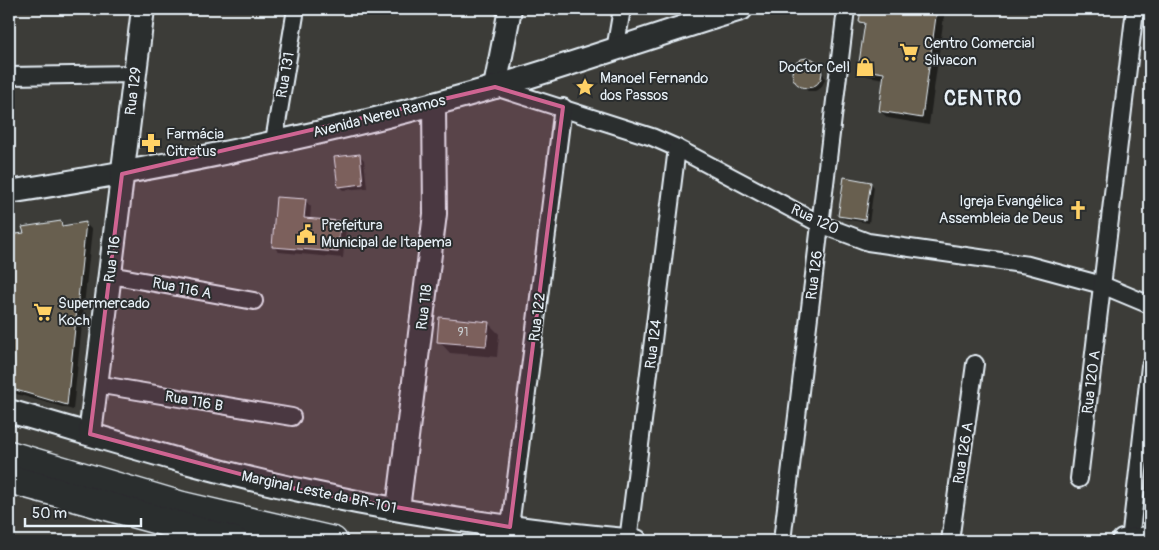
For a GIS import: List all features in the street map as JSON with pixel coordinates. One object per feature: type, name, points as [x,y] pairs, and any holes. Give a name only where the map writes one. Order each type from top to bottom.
[{"type":"highway","points":[[9,455],[182,506],[333,541]]},
{"type":"highway","points":[[9,479],[234,541]]},
{"type":"main road","name":"Rua 129","points":[[122,174],[143,9]]},
{"type":"main road","points":[[495,87],[510,9]]},
{"type":"main road","name":"Avenida Nereu Ramos","points":[[9,192],[122,174],[434,104],[615,50],[738,9]]},
{"type":"main road","name":"Rua 118","points":[[398,509],[435,214],[434,104]]},
{"type":"main road","name":"Rua 116","points":[[90,434],[122,174]]},
{"type":"main road","name":"Marginal Leste da BR-101","points":[[9,411],[304,491],[398,509],[510,527],[632,541]]},
{"type":"street","name":"Rua 131","points":[[274,141],[296,9]]},
{"type":"street","points":[[615,50],[622,9]]},
{"type":"street","name":"Rua 126","points":[[782,541],[846,9]]},
{"type":"street","name":"Rua 120 A","points":[[1079,479],[1135,9]]},
{"type":"street","points":[[9,76],[135,74]]},
{"type":"street","name":"Rua 120","points":[[495,87],[631,129],[677,148],[820,224],[877,245],[1028,265],[1102,285],[1150,304]]},
{"type":"street","name":"Rua 122","points":[[510,527],[563,107]]},
{"type":"street","name":"Rua 124","points":[[632,541],[677,148]]},
{"type":"street","name":"Rua 116 A","points":[[110,275],[254,301]]},
{"type":"street","name":"Rua 126 A","points":[[950,541],[975,364]]},
{"type":"street","points":[[1134,540],[1150,366]]},
{"type":"street","name":"Rua 116 B","points":[[96,384],[292,417]]},
{"type":"highlighted area","points":[[495,87],[563,107],[510,527],[304,491],[90,434],[122,174]]},
{"type":"building","name":"Centro Comercial Silvacon","points":[[861,9],[937,9],[922,118],[879,111],[884,73],[858,69],[865,23],[859,22]]},
{"type":"building","points":[[807,58],[818,62],[822,73],[818,84],[807,88],[796,84],[792,73],[796,62]]},
{"type":"building","points":[[360,154],[363,184],[338,187],[334,157]]},
{"type":"building","points":[[844,177],[871,182],[865,220],[838,216]]},
{"type":"building","name":"Prefeitura Municipal de Itapema","points":[[276,197],[306,199],[304,218],[340,221],[338,252],[272,247]]},
{"type":"building","name":"Supermercado Koch","points":[[61,221],[62,226],[86,222],[67,405],[9,388],[9,235],[24,233],[22,227]]},
{"type":"building","points":[[439,317],[489,322],[486,346],[437,342]]},
{"type":"place","name":"Centro Comercial Silvacon","points":[[909,52]]},
{"type":"place","name":"Doctor Cell","points":[[865,67]]},
{"type":"place","name":"Manoel Fernando dos Passos","points":[[585,87]]},
{"type":"place","name":"Farmácia Citratus","points":[[151,143]]},
{"type":"place","name":"Igreja Evangélica Assembleia de Deus","points":[[1078,210]]},
{"type":"place","name":"Prefeitura Municipal de Itapema","points":[[306,234]]},
{"type":"place","name":"Supermercado Koch","points":[[43,312]]},
{"type":"district","name":"CENTRO","points":[[983,98]]}]
